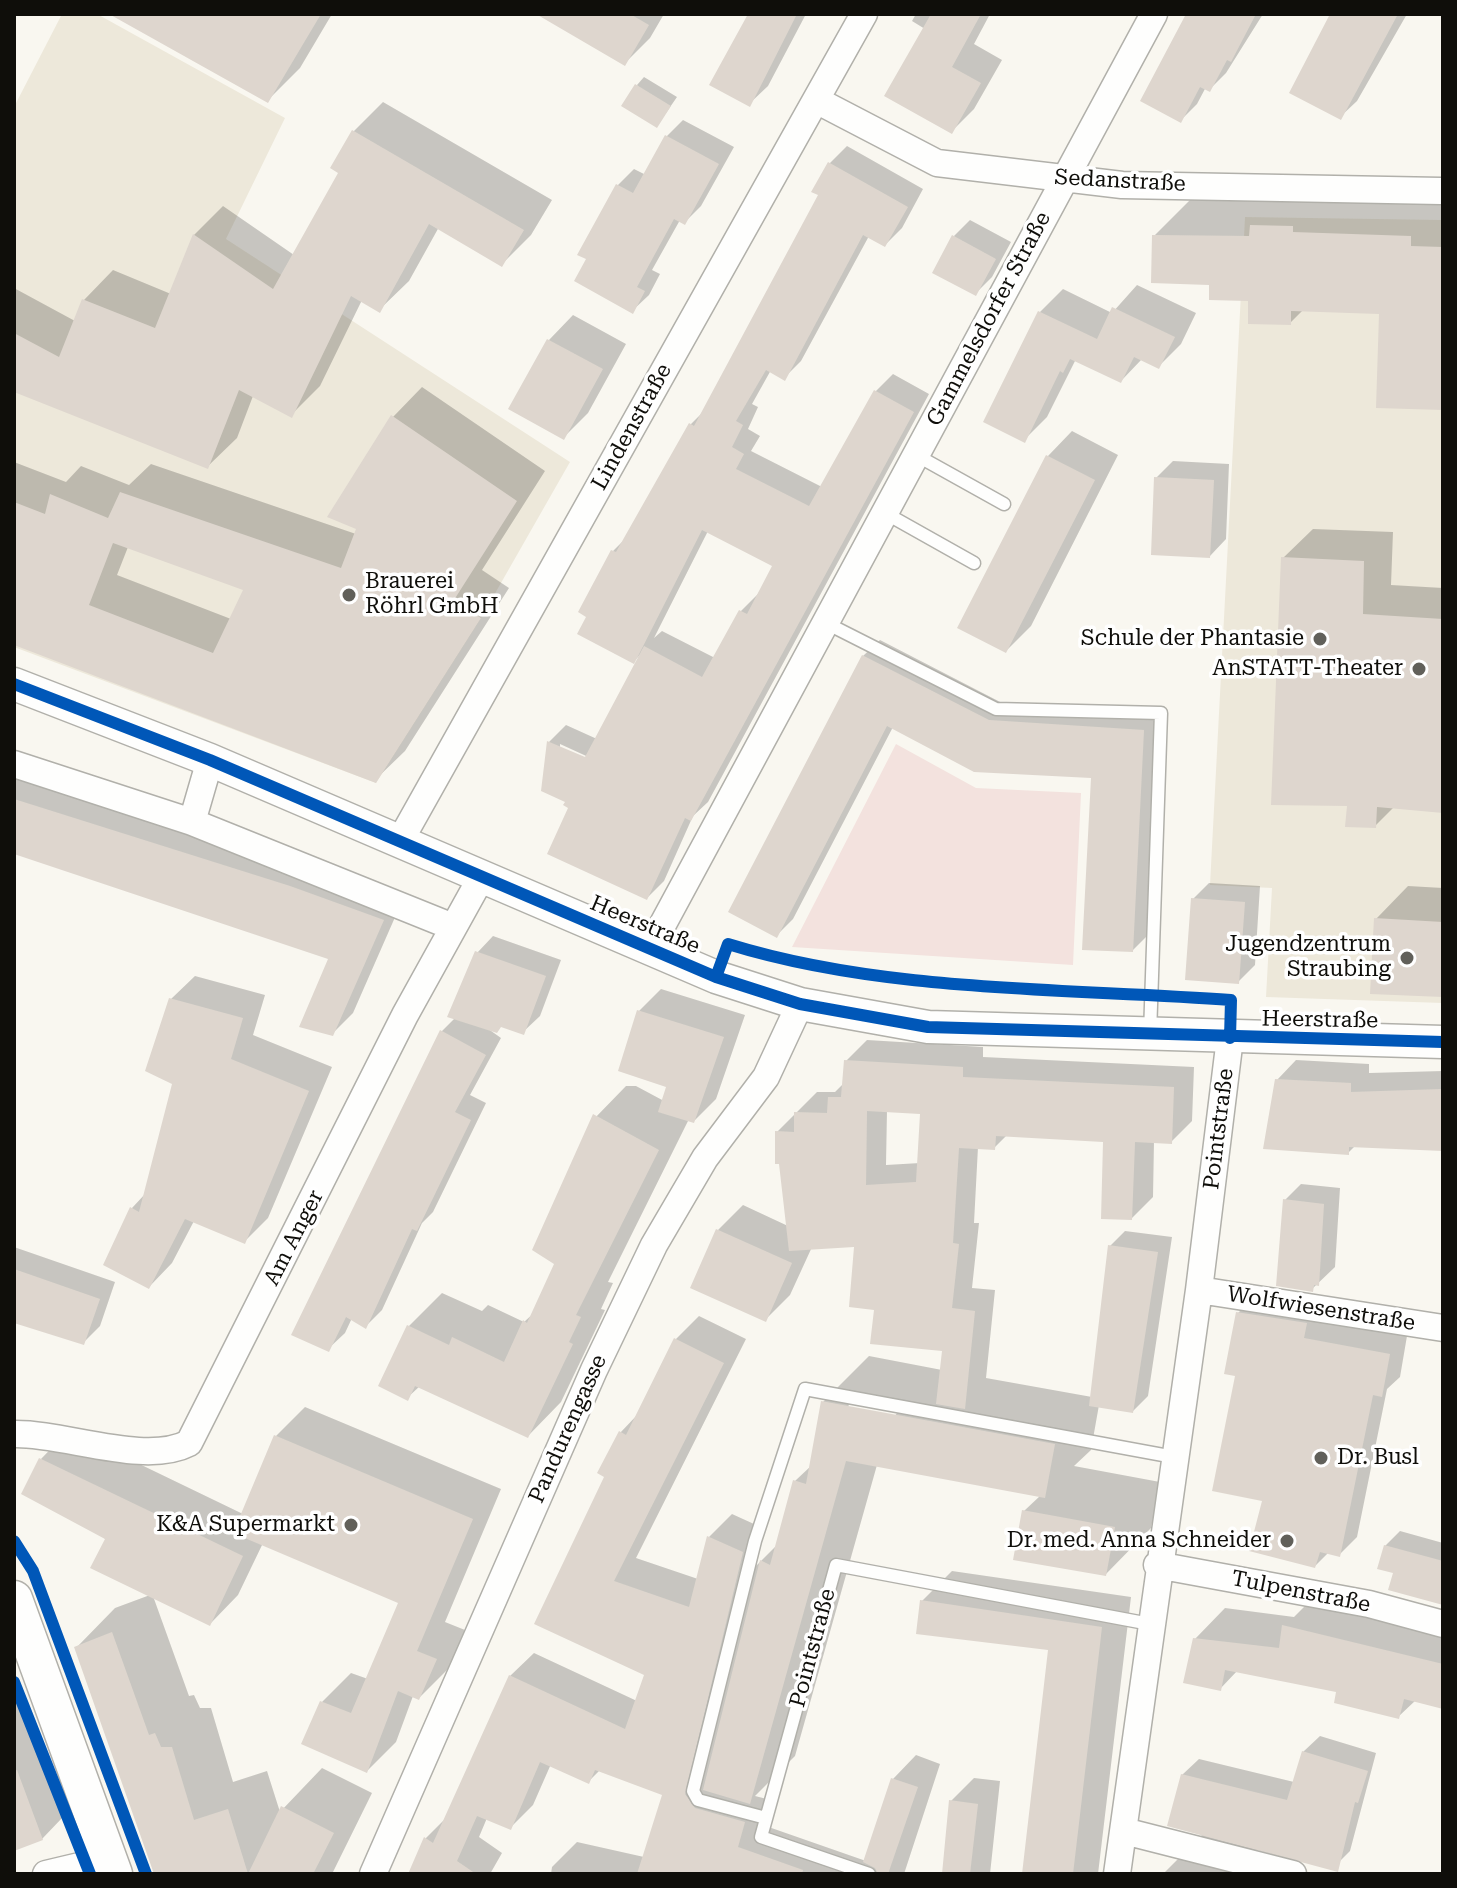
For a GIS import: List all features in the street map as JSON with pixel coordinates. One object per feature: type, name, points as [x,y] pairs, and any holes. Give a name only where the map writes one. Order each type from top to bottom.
[{"type":"main road","points":[[14,1599],[112,1866]]},
{"type":"street","name":"Lindenstraße","points":[[400,841],[864,14]]},
{"type":"street","name":"Gammelsdorfer Straße","points":[[650,948],[1154,14]]},
{"type":"street","name":"Sedanstraße","points":[[816,100],[937,163],[1122,185],[1328,186],[1442,191]]},
{"type":"street","name":"Heerstraße","points":[[14,684],[210,760],[716,977],[800,1004],[928,1027],[1149,1036],[1443,1042]]},
{"type":"street","points":[[192,822],[210,760]]},
{"type":"street","points":[[14,764],[192,822],[453,927]]},
{"type":"street","name":"Am Anger","points":[[14,1434],[149,1450],[175,1450],[189,1443],[482,876]]},
{"type":"street","name":"Pandurengasse","points":[[373,1874],[594,1370],[654,1245],[705,1158],[766,1077],[800,1004]]},
{"type":"street","name":"Pointstraße","points":[[1117,1874],[1157,1565],[1199,1290],[1230,1038]]},
{"type":"street","name":"Wolfwiesenstraße","points":[[1199,1290],[1443,1328]]},
{"type":"street","name":"Tulpenstraße","points":[[1157,1565],[1341,1598],[1443,1624]]},
{"type":"street","points":[[1124,1831],[1293,1874]]},
{"type":"street","points":[[46,1874],[112,1866]]},
{"type":"lane","points":[[916,455],[1004,504]]},
{"type":"lane","points":[[885,513],[974,563]]},
{"type":"lane","points":[[826,623],[996,709],[1161,713],[1149,1036]]},
{"type":"lane","points":[[869,1874],[761,1837],[766,1818],[698,1800],[693,1791],[755,1541],[805,1389],[1174,1457]]},
{"type":"lane","name":"Pointstraße","points":[[766,1818],[836,1565],[1150,1624]]},
{"type":"shaded area","points":[[62,14],[97,14],[285,118],[226,239],[570,462],[481,618],[376,783],[14,647],[14,107]]},
{"type":"shaded area","points":[[1245,217],[1443,220],[1443,1003],[1266,997],[1272,888],[1210,885]]},
{"type":"shaded area","points":[[896,744],[976,788],[1081,793],[1073,965],[792,947]]},
{"type":"building","points":[[109,14],[321,14],[268,103]]},
{"type":"building","points":[[536,14],[630,14],[649,25],[625,66]]},
{"type":"building","points":[[748,14],[797,14],[750,107],[709,85]]},
{"type":"building","points":[[931,14],[981,14],[952,67],[981,83],[952,134],[884,96]]},
{"type":"building","points":[[1186,14],[1256,14],[1231,62],[1227,60],[1210,92],[1200,87],[1181,123],[1140,101]]},
{"type":"building","points":[[1330,14],[1398,14],[1341,120],[1289,93]]},
{"type":"building","points":[[635,84],[671,106],[657,128],[621,106]]},
{"type":"building","points":[[352,130],[524,230],[502,267],[429,224],[380,313],[351,296],[292,418],[239,390],[208,469],[14,392],[14,333],[59,357],[82,299],[155,328],[193,234],[273,289],[338,173],[330,168]]},
{"type":"building","points":[[665,135],[719,164],[685,225],[674,219],[637,287],[645,291],[633,314],[574,281],[586,259],[577,255],[616,184],[633,193]]},
{"type":"building","points":[[828,162],[908,207],[885,247],[863,235],[785,381],[766,370],[736,421],[743,425],[732,447],[744,454],[736,469],[809,506],[874,390],[914,412],[691,821],[685,818],[647,900],[547,854],[568,808],[563,805],[565,802],[541,791],[547,741],[585,757],[644,646],[702,677],[739,610],[747,614],[772,566],[702,530],[634,664],[577,634],[586,617],[578,612],[611,550],[616,552],[689,423],[694,426],[818,195],[811,192]]},
{"type":"building","points":[[1250,225],[1293,226],[1293,232],[1411,236],[1411,246],[1443,247],[1443,410],[1376,408],[1379,314],[1291,311],[1291,325],[1248,324],[1248,301],[1209,300],[1209,285],[1151,283],[1152,235],[1249,236]]},
{"type":"building","points":[[952,235],[996,259],[976,296],[932,273]]},
{"type":"building","points":[[1112,307],[1175,337],[1159,369],[1134,357],[1121,383],[1070,359],[1063,373],[1060,371],[1025,443],[983,422],[1038,311],[1097,339]]},
{"type":"building","points":[[547,339],[603,369],[564,440],[508,409]]},
{"type":"building","name":"Brauerei Röhrl GmbH","points":[[391,415],[517,501],[454,600],[481,618],[376,783],[14,645],[14,502],[45,514],[50,494],[108,518],[120,492],[341,568],[356,529],[327,517]],"holes":[[[113,543],[243,590],[213,653],[89,605]]]},
{"type":"building","points":[[1046,455],[1095,480],[1006,653],[957,628]]},
{"type":"building","points":[[1154,477],[1214,480],[1210,558],[1151,555]]},
{"type":"building","points":[[1281,557],[1364,561],[1363,614],[1443,619],[1443,813],[1377,807],[1376,828],[1345,827],[1347,806],[1271,805]]},
{"type":"building","points":[[862,655],[989,720],[1144,730],[1133,952],[1082,950],[1091,778],[974,772],[887,726],[777,938],[728,912]]},
{"type":"building","points":[[14,799],[290,886],[384,920],[333,1036],[299,1027],[328,959],[14,854]]},
{"type":"building","points":[[1191,898],[1245,902],[1239,984],[1185,980]]},
{"type":"building","name":"Jugendzentrum Straubing","points":[[1374,918],[1443,922],[1443,997],[1370,994]]},
{"type":"building","points":[[475,951],[546,976],[524,1035],[501,1027],[497,1033],[447,1017]]},
{"type":"building","points":[[169,998],[243,1018],[231,1059],[309,1091],[245,1244],[185,1219],[149,1289],[103,1265],[130,1207],[139,1212],[172,1084],[145,1071]]},
{"type":"building","points":[[637,1010],[724,1037],[694,1123],[658,1112],[666,1087],[618,1071]]},
{"type":"building","points":[[440,1030],[486,1055],[455,1112],[471,1120],[417,1231],[412,1229],[366,1329],[346,1317],[329,1352],[291,1335]]},
{"type":"building","points":[[844,1060],[963,1067],[963,1077],[1174,1087],[1172,1144],[1135,1142],[1132,1220],[1101,1219],[1103,1142],[996,1136],[995,1150],[959,1148],[953,1243],[959,1244],[952,1308],[975,1311],[965,1409],[936,1404],[942,1351],[870,1344],[874,1310],[849,1307],[854,1247],[789,1251],[779,1164],[775,1164],[775,1131],[794,1132],[794,1112],[827,1113],[828,1097],[841,1097]],"holes":[[[867,1111],[920,1114],[916,1182],[866,1185]]]},
{"type":"building","points":[[1275,1079],[1351,1083],[1351,1092],[1443,1089],[1443,1151],[1349,1147],[1349,1155],[1263,1149]]},
{"type":"building","points":[[593,1114],[659,1150],[576,1315],[581,1317],[569,1342],[573,1344],[528,1438],[415,1386],[408,1401],[378,1386],[407,1325],[449,1345],[452,1337],[504,1362],[523,1320],[527,1323],[554,1264],[532,1250]]},
{"type":"building","points":[[1283,1199],[1324,1204],[1319,1286],[1314,1285],[1313,1292],[1276,1286]]},
{"type":"building","points":[[716,1229],[792,1263],[766,1322],[690,1288]]},
{"type":"building","points":[[1108,1245],[1158,1252],[1133,1413],[1089,1406]]},
{"type":"building","points":[[14,1269],[100,1299],[84,1345],[14,1323]]},
{"type":"building","points":[[1236,1312],[1307,1323],[1304,1338],[1390,1354],[1382,1397],[1373,1395],[1340,1557],[1320,1552],[1315,1568],[1249,1551],[1262,1501],[1212,1491],[1235,1376],[1224,1374]]},
{"type":"building","points":[[674,1338],[724,1363],[614,1581],[689,1607],[707,1536],[743,1552],[685,1794],[695,1808],[745,1822],[738,1847],[803,1870],[802,1874],[637,1874],[662,1795],[595,1770],[589,1784],[540,1762],[511,1830],[477,1816],[457,1861],[476,1874],[408,1874],[424,1837],[433,1843],[509,1675],[625,1729],[644,1675],[534,1624],[604,1477],[597,1473],[619,1431],[626,1435]]},
{"type":"building","points":[[821,1401],[1055,1444],[1045,1498],[846,1461],[750,1804],[703,1790],[760,1560],[770,1565],[793,1480],[806,1484]]},
{"type":"building","points":[[274,1435],[473,1519],[417,1651],[437,1659],[419,1700],[398,1691],[367,1773],[301,1744],[320,1701],[351,1713],[398,1603],[233,1533]]},
{"type":"building","points":[[39,1458],[243,1556],[210,1626],[90,1568],[105,1539],[21,1494]]},
{"type":"building","points":[[1022,1510],[1115,1527],[1106,1576],[1013,1560]]},
{"type":"building","points":[[1384,1545],[1443,1561],[1443,1605],[1388,1590],[1393,1573],[1377,1569]]},
{"type":"building","points":[[920,1600],[1102,1627],[1073,1874],[1022,1874],[1048,1650],[916,1634]]},
{"type":"building","points":[[1282,1625],[1443,1664],[1443,1709],[1404,1699],[1399,1719],[1334,1703],[1336,1692],[1225,1670],[1221,1691],[1183,1683],[1193,1638],[1279,1648]]},
{"type":"building","points":[[112,1632],[149,1735],[155,1733],[161,1747],[172,1747],[194,1820],[228,1809],[248,1874],[154,1874],[74,1647]]},
{"type":"building","points":[[1302,1751],[1368,1771],[1358,1803],[1355,1802],[1338,1872],[1167,1826],[1181,1774],[1287,1800]]},
{"type":"building","points":[[17,1770],[43,1840],[14,1851],[14,1771]]},
{"type":"building","points":[[891,1778],[918,1787],[888,1874],[878,1874],[875,1868],[863,1862]]},
{"type":"building","points":[[949,1800],[978,1804],[970,1874],[942,1874]]},
{"type":"building","points":[[281,1806],[334,1833],[313,1874],[248,1874]]},
{"type":"cycle path","points":[[14,684],[210,760],[716,977],[800,1004],[928,1027],[1443,1042]]},
{"type":"cycle path","points":[[716,977],[728,944],[788,960],[913,980],[1231,1000],[1230,1038]]},
{"type":"cycle path","points":[[14,1541],[33,1571],[146,1874]]},
{"type":"cycle path","points":[[14,1682],[90,1874]]},
{"type":"place","name":"Brauerei Röhrl GmbH","points":[[349,595]]},
{"type":"place","name":"Schule der Phantasie","points":[[1320,639]]},
{"type":"place","name":"AnSTATT-Theater","points":[[1419,669]]},
{"type":"place","name":"Jugendzentrum Straubing","points":[[1407,958]]},
{"type":"place","name":"Dr. Busl","points":[[1321,1458]]},
{"type":"place","name":"K&A Supermarkt","points":[[351,1525]]},
{"type":"place","name":"Dr. med. Anna Schneider","points":[[1287,1541]]}]
